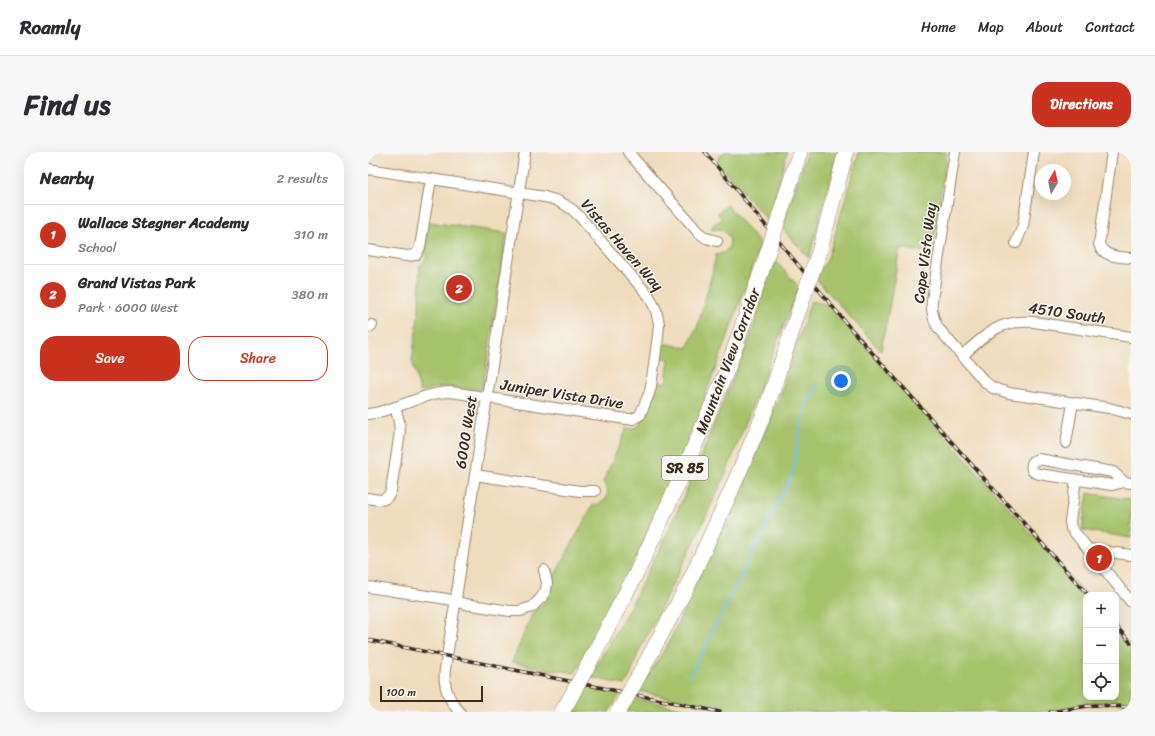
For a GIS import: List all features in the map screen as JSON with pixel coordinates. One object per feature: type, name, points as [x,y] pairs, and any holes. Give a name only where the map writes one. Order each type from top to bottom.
[{"type":"highway","name":"Mountain View Corridor","points":[[565,706],[637,572],[682,475],[727,370],[765,261],[800,152]]},
{"type":"highway","points":[[618,711],[688,585],[766,409],[820,249],[846,152]]},
{"type":"street","name":"6000 West","points":[[460,712],[453,704],[447,693],[444,676],[525,152]]},
{"type":"street","points":[[628,152],[698,232],[703,236],[717,241]]},
{"type":"street","name":"Cape Vista Way","points":[[955,152],[932,294],[934,318],[938,328],[984,381],[998,390],[1113,409],[1131,414]]},
{"type":"street","points":[[1016,243],[1023,226],[1034,152]]},
{"type":"street","points":[[1112,152],[1099,244],[1105,253],[1131,258]]},
{"type":"street","name":"Vistas Haven Way","points":[[368,169],[518,194],[545,197],[558,201],[575,211],[645,290],[653,303],[658,317],[659,332],[651,386],[641,413],[638,417],[633,419]]},
{"type":"street","points":[[368,250],[408,256],[416,255],[420,247],[431,179]]},
{"type":"street","name":"4510 South","points":[[962,356],[991,331],[1005,324],[1020,321],[1131,337]]},
{"type":"street","name":"Juniper Vista Drive","points":[[368,414],[396,407],[429,395],[445,392],[457,392],[487,398],[633,419]]},
{"type":"street","points":[[1066,443],[1073,403]]},
{"type":"street","points":[[368,498],[381,500],[389,496],[391,491],[400,432],[396,407]]},
{"type":"street","points":[[1038,459],[1113,472],[1128,483],[1112,485],[1034,473],[1031,466],[1033,461],[1038,459]]},
{"type":"street","points":[[475,475],[580,492],[595,491]]},
{"type":"street","points":[[1076,480],[1070,525],[1131,602]]},
{"type":"street","points":[[1088,549],[1131,555]]},
{"type":"street","points":[[368,587],[510,611],[524,611],[536,604],[544,594],[547,583],[544,570]]},
{"type":"green space","points":[[724,152],[787,152],[769,222],[716,162]]},
{"type":"green space","points":[[807,152],[838,152],[809,258],[782,228]]},
{"type":"green space","points":[[859,152],[947,152],[932,253],[900,248],[881,351],[817,280],[821,268],[827,261]]},
{"type":"green space","points":[[727,205],[761,245],[704,398],[706,400],[681,460],[620,591],[575,673],[512,662],[533,612],[543,604],[548,596],[556,573],[593,505],[602,503],[607,497],[606,486],[603,482],[627,428],[634,428],[644,420],[651,404],[656,382],[666,383],[669,359],[659,357],[662,343],[687,348],[697,328],[716,255],[725,251],[730,244],[730,240],[725,232],[720,229],[711,230],[713,225],[722,219],[717,214]]},
{"type":"green space","points":[[429,222],[507,233],[483,387],[480,390],[442,387],[420,392],[412,360],[419,311],[420,265],[426,257],[426,239]]},
{"type":"green space","points":[[773,258],[799,287],[726,473],[695,540],[638,653],[631,674],[625,685],[590,677],[631,605],[669,530],[694,473],[752,332]]},
{"type":"green space","points":[[811,301],[830,305],[1083,593],[1083,700],[1119,700],[1119,634],[1131,648],[1131,704],[1095,703],[1042,712],[736,712],[638,691],[668,644],[758,449],[780,395]]},
{"type":"green space","points":[[1088,493],[1131,500],[1131,538],[1082,530]]},
{"type":"green space","points":[[584,686],[620,694],[609,712],[569,712]]},
{"type":"green space","points":[[634,698],[699,712],[626,712]]},
{"type":"waterway","points":[[690,676],[793,473],[802,417],[817,385]]},
{"type":"railway","points":[[705,152],[851,329],[1085,592]]},
{"type":"railway","points":[[1118,628],[1131,643]]},
{"type":"railway","points":[[368,640],[720,712]]},
{"type":"railway","points":[[1050,712],[1094,705],[1131,707]]},
{"type":"place","name":"Grand Vistas Park","points":[[459,288]]},
{"type":"place","name":"Wallace Stegner Academy","points":[[1099,558]]}]
